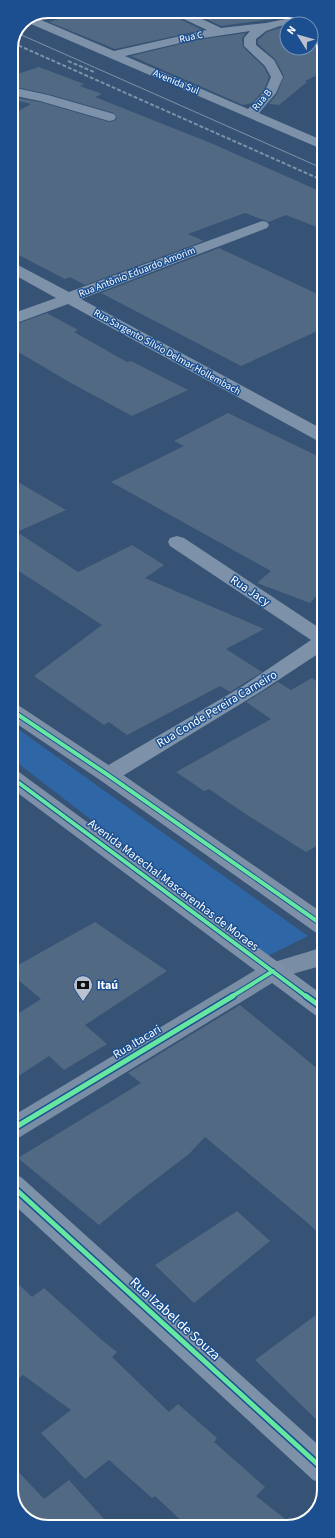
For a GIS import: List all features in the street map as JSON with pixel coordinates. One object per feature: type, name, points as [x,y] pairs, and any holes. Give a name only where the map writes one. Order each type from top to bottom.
[{"type":"highway","points":[[18,715],[108,775],[317,921]]},
{"type":"highway","name":"Avenida Marechal Mascarenhas de Moraes","points":[[18,782],[317,1004]]},
{"type":"main road","name":"Rua Itacari","points":[[18,1126],[273,972],[317,958]]},
{"type":"street","points":[[190,18],[219,31]]},
{"type":"street","name":"Avenida Sul","points":[[34,21],[317,143]]},
{"type":"street","name":"Rua C","points":[[113,55],[197,35],[279,24]]},
{"type":"street","name":"Rua B","points":[[250,114],[264,101],[277,77],[275,70],[258,52],[250,46],[249,41],[254,33],[279,25]]},
{"type":"street","points":[[18,93],[43,98],[109,117]]},
{"type":"street","name":"Rua Antônio Eduardo Amorim","points":[[18,317],[262,225]]},
{"type":"street","name":"Rua Sargento Sílvio Delmar Hollembach","points":[[18,271],[317,433]]},
{"type":"street","name":"Rua Jacy","points":[[177,542],[317,636]]},
{"type":"street","name":"Rua Conde Pereira Carneiro","points":[[108,775],[250,690],[317,646]]},
{"type":"street","name":"Rua Izabel de Souza","points":[[18,1191],[317,1464]]},
{"type":"shaded area","points":[[18,729],[308,936],[268,956],[18,763]]},
{"type":"building","points":[[62,18],[178,18],[202,30],[115,49],[49,22]]},
{"type":"building","points":[[204,18],[279,18],[221,26]]},
{"type":"building","points":[[279,28],[279,56],[317,56],[317,75],[305,81],[307,82],[279,105],[269,104],[277,94],[284,76],[275,59],[258,44],[258,40],[267,32]]},
{"type":"building","points":[[246,33],[242,38],[243,47],[264,67],[269,77],[264,90],[252,103],[243,105],[131,56],[197,40]]},
{"type":"building","points":[[39,67],[84,84],[80,86],[102,94],[95,97],[213,144],[317,190],[317,227],[286,215],[269,222],[245,213],[188,234],[204,241],[85,285],[70,277],[65,279],[18,255],[18,111],[31,104],[18,101],[18,98],[40,102],[109,122],[114,121],[117,118],[114,113],[48,94],[18,88],[18,74]]},
{"type":"building","points":[[219,248],[317,294],[317,331],[241,366],[101,293]]},
{"type":"building","points":[[47,313],[78,330],[74,332],[127,362],[131,361],[188,390],[132,416],[20,353],[18,354],[18,323]]},
{"type":"building","points":[[228,413],[317,456],[317,596],[310,603],[257,583],[271,571],[111,482],[184,446],[174,441]]},
{"type":"building","points":[[18,482],[66,510],[18,532]]},
{"type":"building","points":[[18,533],[78,572],[132,545],[164,565],[145,578],[264,629],[226,649],[262,672],[230,692],[220,686],[127,735],[109,722],[104,725],[34,676],[102,625],[18,571]]},
{"type":"building","points":[[312,678],[317,681],[317,846],[306,852],[209,789],[204,791],[176,772],[271,719],[246,702],[278,682],[291,690]]},
{"type":"building","name":"Itaú","points":[[95,922],[167,971],[85,1025],[107,1044],[64,1070],[49,1056],[18,1076],[18,1014],[41,999],[18,980],[18,965]]},
{"type":"building","points":[[240,1005],[317,1068],[317,1232],[205,1137],[189,1154],[99,1225],[18,1158],[141,1083],[128,1073]]},
{"type":"building","points":[[237,1211],[270,1241],[194,1303],[155,1265]]},
{"type":"building","points":[[18,1284],[32,1297],[44,1288],[117,1352],[112,1357],[169,1412],[178,1404],[217,1438],[214,1442],[265,1487],[256,1496],[286,1520],[181,1520],[155,1496],[152,1498],[109,1460],[85,1479],[41,1433],[71,1410],[23,1375],[18,1379]]},
{"type":"building","points":[[317,1314],[317,1420],[255,1360]]},
{"type":"building","points":[[18,1471],[44,1499],[69,1480],[105,1520],[46,1520],[36,1518],[24,1508],[21,1503],[18,1494]]},
{"type":"tram line","points":[[21,35],[317,166]]},
{"type":"railway","points":[[18,45],[317,178]]},
{"type":"railway","points":[[68,61],[94,72]]},
{"type":"cycle path","points":[[18,715],[108,775],[317,921]]},
{"type":"cycle path","points":[[18,782],[317,1004]]},
{"type":"cycle path","points":[[18,1126],[273,971]]},
{"type":"cycle path","points":[[18,1191],[317,1464]]},
{"type":"place","name":"Itaú","points":[[83,1002]]}]
